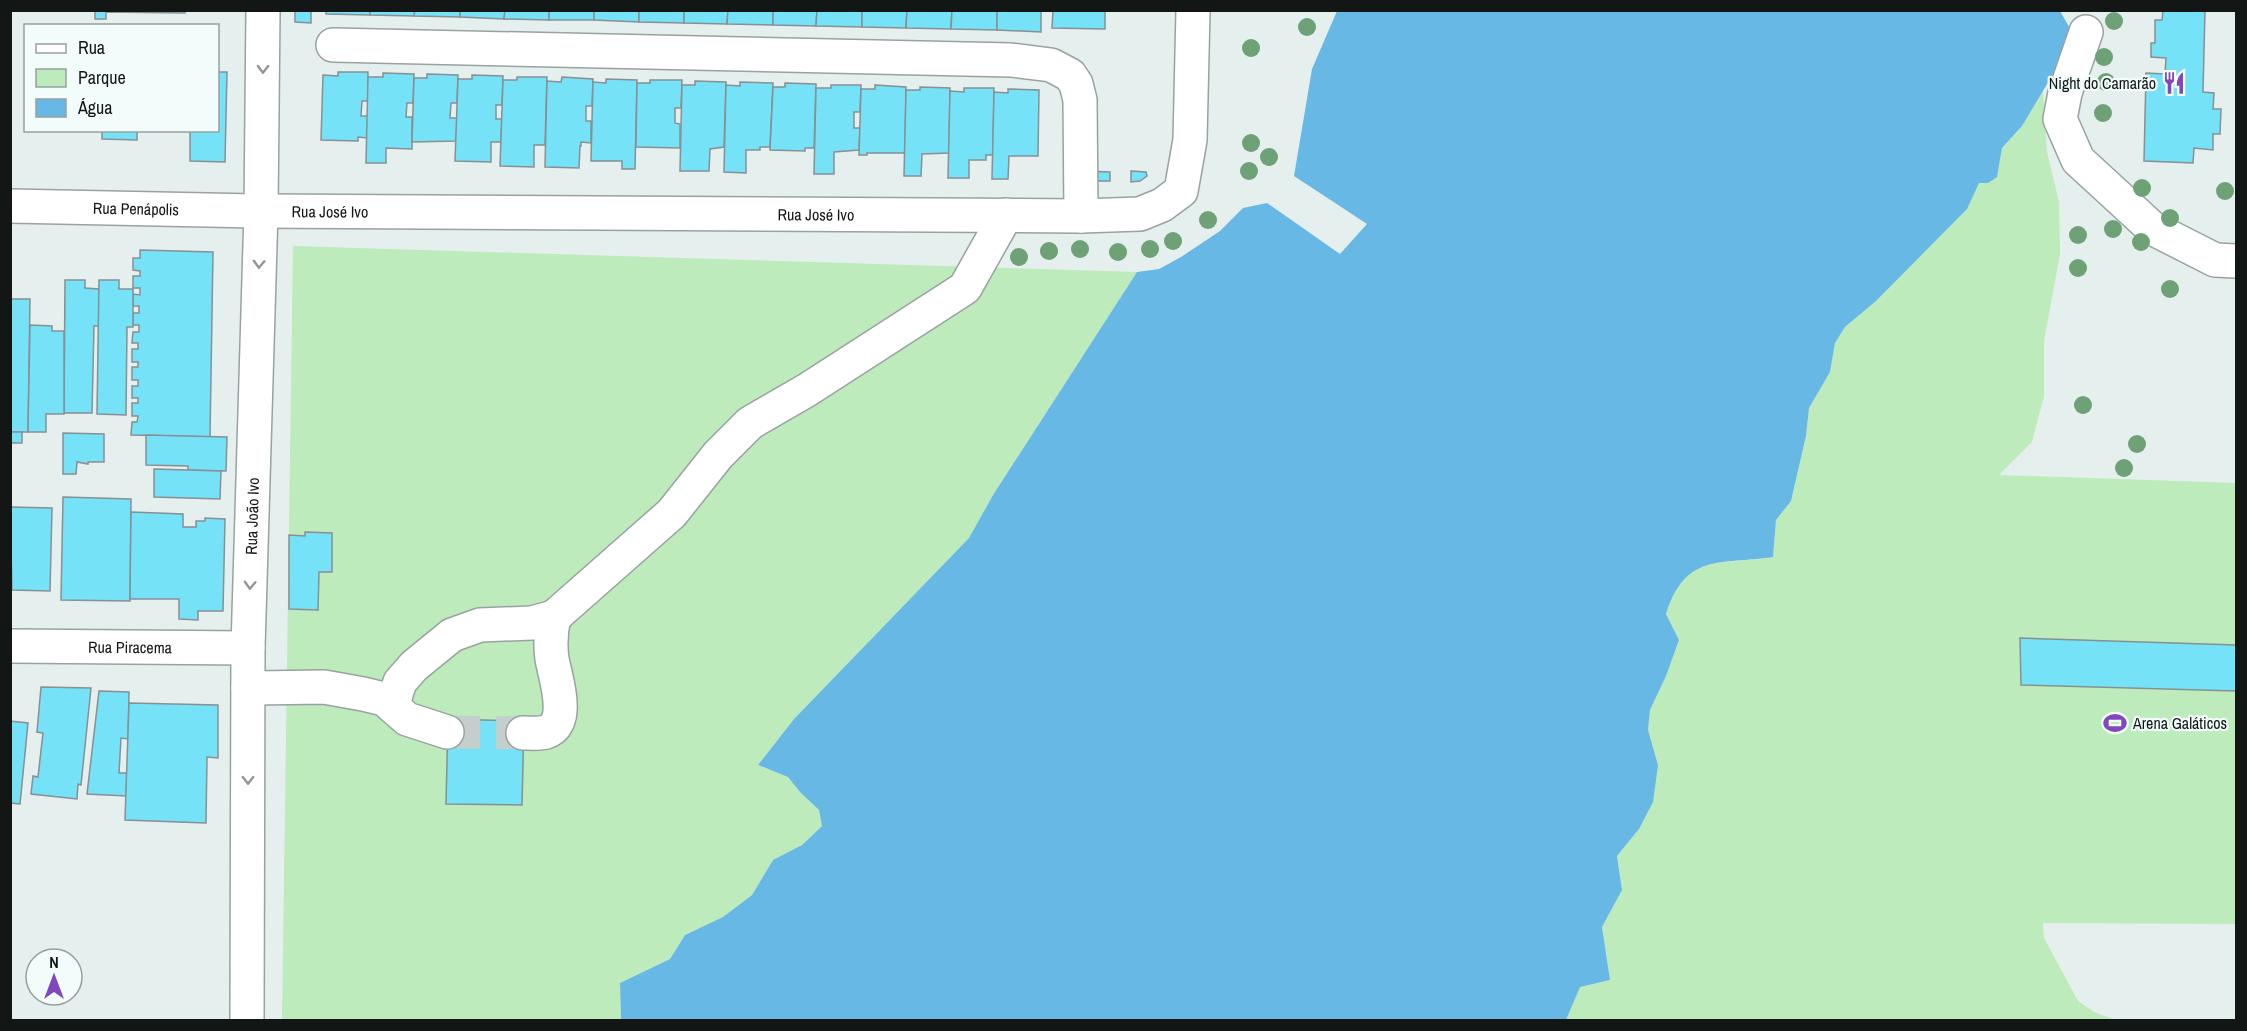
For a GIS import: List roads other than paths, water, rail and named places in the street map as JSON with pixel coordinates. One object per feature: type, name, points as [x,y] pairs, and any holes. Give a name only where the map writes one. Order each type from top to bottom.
[{"type":"street","name":"Rua João Ivo","points":[[247,1020],[248,648],[261,211],[263,10]]},
{"type":"street","name":"Rua José Ivo","points":[[261,211],[1081,216],[1140,214],[1162,205],[1181,191],[1190,140],[1193,10]]},
{"type":"street","points":[[2086,32],[2065,93],[2060,119],[2078,160],[2152,228],[2215,260],[2236,261]]},
{"type":"street","points":[[333,45],[1011,60],[1051,65],[1070,75],[1076,84],[1080,100],[1081,216]]},
{"type":"street","name":"Rua Penápolis","points":[[10,206],[261,211]]},
{"type":"street","points":[[397,695],[420,661],[452,635],[480,625],[532,623],[554,617],[672,513],[718,455],[750,423],[807,390],[966,288],[1006,215]]},
{"type":"street","points":[[523,733],[547,732],[554,727],[558,719],[561,693],[550,641],[554,617]]},
{"type":"street","name":"Rua Piracema","points":[[10,646],[248,648]]},
{"type":"street","points":[[248,688],[324,687],[363,694],[389,688],[397,695],[408,719],[447,732]]},
{"type":"water","points":[[1337,11],[2060,11],[2072,32],[2065,54],[2022,126],[2002,148],[1997,177],[1988,183],[1979,183],[1967,209],[1876,301],[1845,327],[1835,343],[1830,372],[1809,408],[1806,436],[1791,501],[1776,520],[1773,557],[1707,565],[1684,580],[1674,594],[1666,614],[1679,640],[1650,710],[1648,730],[1658,765],[1653,802],[1639,829],[1617,856],[1622,890],[1602,927],[1610,980],[1580,987],[1566,1020],[621,1020],[620,983],[670,959],[685,935],[723,917],[752,895],[773,860],[802,845],[822,826],[819,810],[788,777],[758,765],[794,719],[969,538],[993,495],[1137,272],[1159,269],[1181,257],[1220,231],[1243,208],[1267,203],[1340,254],[1367,224],[1294,176],[1312,69]]},
{"type":"tunnel","points":[[447,732],[523,733]]},
{"type":"place","name":"Night do Camarão","points":[[2174,83]]},
{"type":"place","name":"Arena Galáticos","points":[[2115,723]]}]
